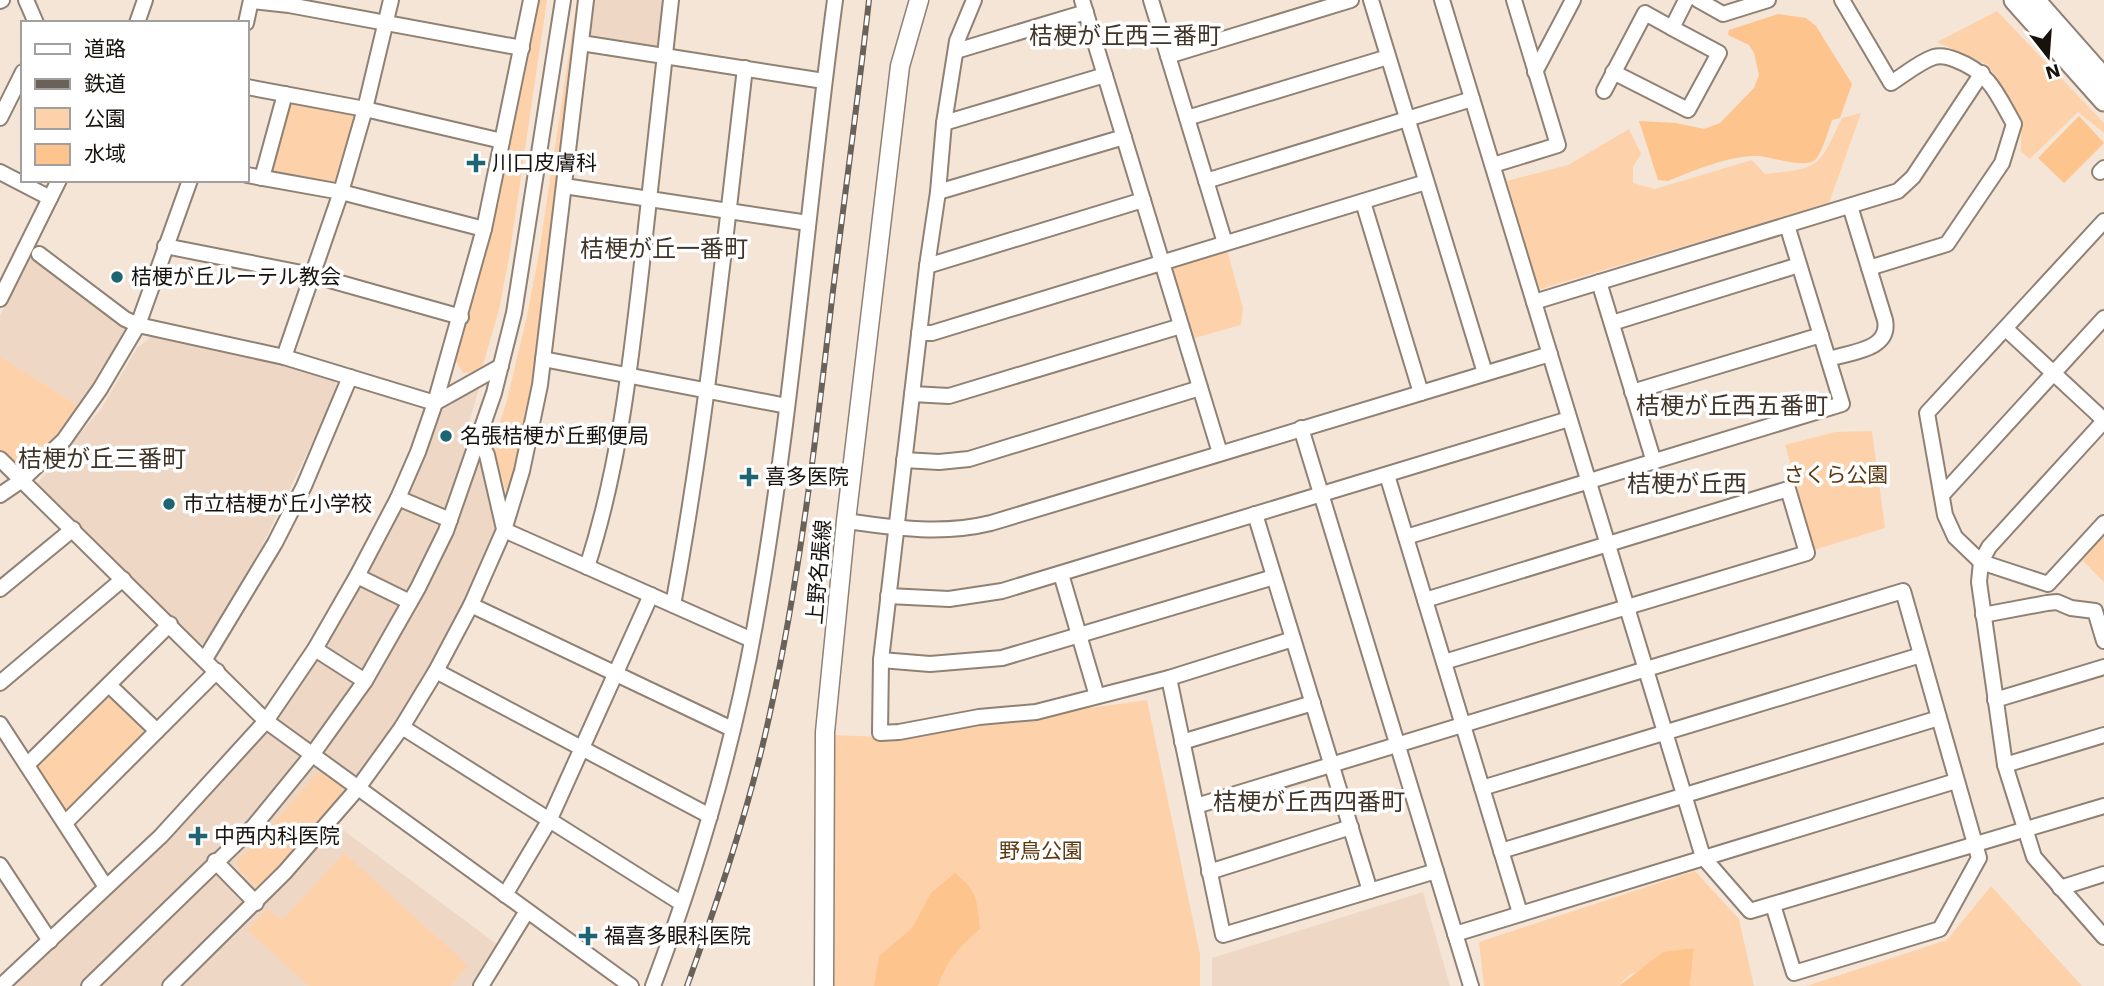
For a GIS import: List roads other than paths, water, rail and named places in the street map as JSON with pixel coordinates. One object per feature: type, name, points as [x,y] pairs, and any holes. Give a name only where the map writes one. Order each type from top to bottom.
[{"type":"highway","points":[[2014,0],[2104,101]]},
{"type":"highway","points":[[2035,0],[2104,78]]},
{"type":"main road","name":"上野名張線","points":[[824,986],[825,732],[846,521],[900,66],[919,0]]},
{"type":"street","points":[[26,0],[35,21]]},
{"type":"street","points":[[138,21],[145,0]]},
{"type":"street","points":[[246,21],[251,0],[522,48]]},
{"type":"street","points":[[285,358],[366,109],[391,0]]},
{"type":"street","points":[[1,986],[161,836],[266,721],[315,649],[358,576],[418,452],[461,317],[484,229],[531,0]]},
{"type":"street","points":[[89,986],[254,826],[312,755],[365,681],[410,602],[450,520],[479,439],[514,313],[563,0]]},
{"type":"street","points":[[170,986],[256,903],[311,845],[358,788],[436,671],[471,605],[504,530],[530,438],[543,359],[586,0]]},
{"type":"street","points":[[587,567],[600,528],[618,451],[630,376],[671,0]]},
{"type":"street","points":[[653,986],[710,816],[752,640],[775,502],[835,0]]},
{"type":"street","points":[[974,0],[957,41],[944,123],[881,660],[880,733],[979,717],[1036,712],[1168,678],[1293,639]]},
{"type":"street","points":[[1151,0],[1225,243]]},
{"type":"street","points":[[1168,56],[1351,0]]},
{"type":"street","points":[[1371,0],[1485,373]]},
{"type":"street","points":[[1442,0],[1703,858],[1751,911],[2104,806]]},
{"type":"street","points":[[1493,165],[1558,145],[1514,0]]},
{"type":"street","points":[[1535,72],[1573,0]]},
{"type":"street","points":[[1672,28],[1686,0]]},
{"type":"street","points":[[1698,0],[1723,14],[1768,0]]},
{"type":"street","points":[[1842,0],[1891,83],[1935,57],[1947,57],[1982,73],[2014,124],[2002,163],[1947,244],[1869,268]]},
{"type":"street","points":[[956,51],[1084,6],[1220,453]]},
{"type":"street","points":[[1604,90],[1613,72],[1644,13],[1719,53],[1688,110],[1613,72]]},
{"type":"street","points":[[581,43],[824,81]]},
{"type":"street","points":[[1187,118],[1388,57]]},
{"type":"street","points":[[673,605],[708,391],[745,68]]},
{"type":"street","points":[[1534,302],[1898,191],[1908,184],[1982,73]]},
{"type":"street","points":[[944,123],[1105,75]]},
{"type":"street","points":[[0,118],[21,76]]},
{"type":"street","points":[[248,87],[366,109],[502,141]]},
{"type":"street","points":[[262,178],[285,94]]},
{"type":"street","points":[[1206,181],[1472,99]]},
{"type":"street","points":[[938,192],[1124,137]]},
{"type":"street","points":[[0,173],[50,198]]},
{"type":"street","points":[[248,175],[341,192],[484,229]]},
{"type":"street","points":[[0,299],[58,182]]},
{"type":"street","points":[[0,495],[22,481],[64,440],[100,389],[138,325],[189,182]]},
{"type":"street","points":[[919,333],[932,333],[1426,182]]},
{"type":"street","points":[[564,186],[808,223]]},
{"type":"street","points":[[927,266],[1143,200]]},
{"type":"street","points":[[1363,201],[1421,393]]},
{"type":"street","points":[[1829,359],[1876,345],[1884,339],[1885,320],[1850,206]]},
{"type":"street","points":[[2104,221],[2006,329],[1942,393],[1927,413],[1950,530],[1981,562],[2048,584],[2104,523]]},
{"type":"street","points":[[1406,537],[1842,404],[1787,225]]},
{"type":"street","points":[[165,246],[312,275],[461,317]]},
{"type":"street","points":[[39,254],[125,319],[138,325],[285,358],[435,403],[501,366]]},
{"type":"street","points":[[1612,323],[1799,265]]},
{"type":"street","points":[[1599,282],[1654,462]]},
{"type":"street","points":[[1942,495],[2104,318]]},
{"type":"street","points":[[912,394],[949,396],[1181,326]]},
{"type":"street","points":[[2006,329],[2104,420],[1989,547],[1981,562],[1979,582],[2005,765],[2034,857],[2104,937]]},
{"type":"street","points":[[1632,392],[1821,335]]},
{"type":"street","points":[[846,521],[936,531],[991,523],[1550,354]]},
{"type":"street","points":[[543,359],[787,406]]},
{"type":"street","points":[[205,659],[275,543],[304,486],[350,377]]},
{"type":"street","points":[[904,460],[939,462],[969,458],[1200,388]]},
{"type":"street","points":[[888,596],[933,600],[976,597],[1061,574],[1569,419]]},
{"type":"street","points":[[1301,428],[1471,986]]},
{"type":"street","points":[[479,439],[487,455],[504,530]]},
{"type":"street","points":[[0,459],[266,721],[631,986]]},
{"type":"street","points":[[1387,475],[1520,913]]},
{"type":"street","points":[[1425,600],[1788,489],[1792,502],[1807,553],[1444,662]]},
{"type":"street","points":[[398,498],[450,520]]},
{"type":"street","points":[[1255,514],[1370,891]]},
{"type":"street","points":[[0,589],[73,529]]},
{"type":"street","points":[[504,530],[752,640]]},
{"type":"street","points":[[1061,574],[1097,696]]},
{"type":"street","points":[[358,576],[410,602]]},
{"type":"street","points":[[881,660],[930,664],[982,661],[1019,654],[1275,577]]},
{"type":"street","points":[[0,683],[123,579]]},
{"type":"street","points":[[1196,806],[1903,591],[1979,859],[1940,929],[1794,973],[1773,905]]},
{"type":"street","points":[[505,895],[549,821],[651,595]]},
{"type":"street","points":[[1983,615],[2047,603],[2095,611],[2104,641]]},
{"type":"street","points":[[471,605],[732,729]]},
{"type":"street","points":[[27,765],[170,624]]},
{"type":"street","points":[[315,649],[365,681]]},
{"type":"street","points":[[1482,788],[1921,655]]},
{"type":"street","points":[[1995,700],[2104,667]]},
{"type":"street","points":[[65,823],[217,671]]},
{"type":"street","points":[[436,671],[710,816]]},
{"type":"street","points":[[1168,678],[1223,935],[1436,871]]},
{"type":"street","points":[[109,685],[157,731]]},
{"type":"street","points":[[1182,742],[1313,704]]},
{"type":"street","points":[[1500,851],[1939,718]]},
{"type":"street","points":[[401,726],[681,903]]},
{"type":"street","points":[[2,729],[106,887]]},
{"type":"street","points":[[2005,765],[2104,735]]},
{"type":"street","points":[[1455,934],[1956,781]]},
{"type":"street","points":[[1209,872],[1351,827]]},
{"type":"street","points":[[215,861],[256,903]]},
{"type":"street","points":[[0,865],[50,941]]},
{"type":"street","points":[[2060,888],[2104,874]]},
{"type":"street","points":[[486,984],[527,911]]},
{"type":"water","points":[[1778,14],[1806,18],[1816,26],[1852,84],[1840,118],[1832,120],[1817,158],[1803,163],[1747,156],[1712,164],[1668,181],[1658,180],[1639,121],[1676,123],[1704,129],[1720,123],[1754,88],[1759,75],[1754,53],[1749,45],[1728,35],[1729,30]]},
{"type":"water","points":[[2079,116],[2104,143],[2064,183],[2038,158]]},
{"type":"water","points":[[955,873],[968,885],[975,897],[980,929],[954,954],[938,986],[874,986],[879,956],[912,928],[931,893]]},
{"type":"water","points":[[1694,948],[1690,986],[1619,986],[1663,952]]},
{"type":"railway","points":[[687,986],[743,817],[781,662],[813,455],[869,0]]},
{"type":"place","name":"川口皮膚科","points":[[476,163]]},
{"type":"place","name":"桔梗が丘ルーテル教会","points":[[117,277]]},
{"type":"place","name":"名張桔梗が丘郵便局","points":[[446,436]]},
{"type":"place","name":"喜多医院","points":[[749,477]]},
{"type":"place","name":"市立桔梗が丘小学校","points":[[169,504]]},
{"type":"place","name":"中西内科医院","points":[[198,836]]},
{"type":"place","name":"福喜多眼科医院","points":[[588,936]]},
{"type":"district","name":"桔梗が丘西三番町","points":[[1125,36]]},
{"type":"district","name":"桔梗が丘一番町","points":[[664,249]]},
{"type":"district","name":"桔梗が丘西五番町","points":[[1732,406]]},
{"type":"district","name":"桔梗が丘三番町","points":[[102,459]]},
{"type":"district","name":"桔梗が丘西","points":[[1687,484]]},
{"type":"district","name":"桔梗が丘西四番町","points":[[1309,802]]},
{"type":"park label","name":"さくら公園","points":[[1836,475]]},
{"type":"park label","name":"野鳥公園","points":[[1041,851]]}]
